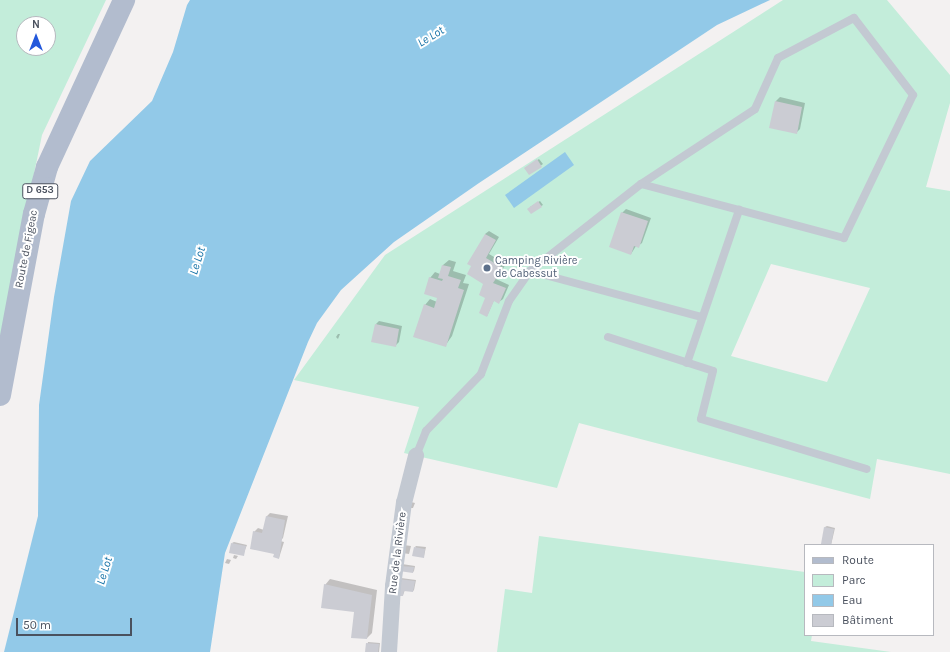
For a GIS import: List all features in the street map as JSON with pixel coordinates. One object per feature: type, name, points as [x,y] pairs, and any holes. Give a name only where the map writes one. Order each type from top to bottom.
[{"type":"main road","name":"Route de Figeac","points":[[0,395],[34,214],[47,167],[124,0]]},
{"type":"street","name":"Rue de la Rivière","points":[[389,652],[393,586],[404,503],[416,456]]},
{"type":"lane","points":[[416,456],[426,431],[481,374],[509,300],[530,271],[641,184],[755,109],[778,58],[854,18],[913,95],[844,238],[641,184]]},
{"type":"lane","points":[[687,363],[739,210]]},
{"type":"lane","points":[[530,271],[702,317]]},
{"type":"lane","points":[[608,337],[713,371],[701,419],[867,469]]},
{"type":"green space","points":[[0,0],[106,0],[42,135],[0,339]]},
{"type":"green space","points":[[783,0],[887,0],[950,75],[950,103],[926,187],[950,191],[950,474],[877,459],[870,499],[579,423],[557,488],[404,453],[419,407],[294,380],[385,255]],"holes":[[[771,264],[870,288],[827,382],[731,356]]]},
{"type":"green space","points":[[539,536],[804,572],[804,636],[812,636],[811,641],[891,652],[497,652],[505,589],[532,593]]},
{"type":"water","name":"Le Lot","points":[[190,0],[770,0],[717,25],[479,183],[394,242],[341,290],[317,323],[308,342],[225,553],[210,652],[4,652],[38,516],[39,405],[54,297],[71,201],[90,161],[152,101],[173,52],[187,5]]},
{"type":"water","points":[[565,152],[574,165],[514,208],[505,195]]},
{"type":"building","points":[[775,101],[802,107],[797,134],[769,128]]},
{"type":"building","points":[[537,159],[542,167],[529,175],[524,168]]},
{"type":"building","points":[[538,201],[542,207],[531,214],[527,209]]},
{"type":"building","points":[[621,212],[648,221],[639,248],[634,246],[631,255],[609,247]]},
{"type":"building","points":[[485,234],[496,240],[486,258],[503,268],[493,283],[506,288],[499,304],[494,301],[487,317],[479,313],[485,298],[479,295],[483,284],[467,274],[471,266],[467,264]]},
{"type":"building","points":[[442,265],[451,267],[448,276],[461,280],[458,288],[464,290],[446,347],[413,337],[424,304],[434,308],[437,298],[424,294],[429,277],[442,281],[443,279],[438,278]]},
{"type":"building","points":[[375,324],[399,329],[396,347],[371,342]]},
{"type":"building","points":[[266,516],[285,520],[279,559],[273,557],[274,554],[250,549],[253,531],[262,533]]},
{"type":"building","points":[[824,527],[834,529],[831,544],[821,544]]},
{"type":"building","points":[[231,543],[246,546],[244,556],[229,553]]},
{"type":"building","points":[[414,547],[425,549],[424,558],[412,556]]},
{"type":"building","points":[[400,566],[414,567],[413,573],[399,571]]},
{"type":"building","points":[[399,579],[415,581],[413,592],[404,591],[403,596],[397,596]]},
{"type":"building","points":[[324,584],[372,595],[367,639],[351,638],[354,612],[321,608]]},
{"type":"building","points":[[366,643],[379,644],[378,652],[365,652]]},
{"type":"place","name":"Camping Rivière de Cabessut","points":[[487,268]]}]
